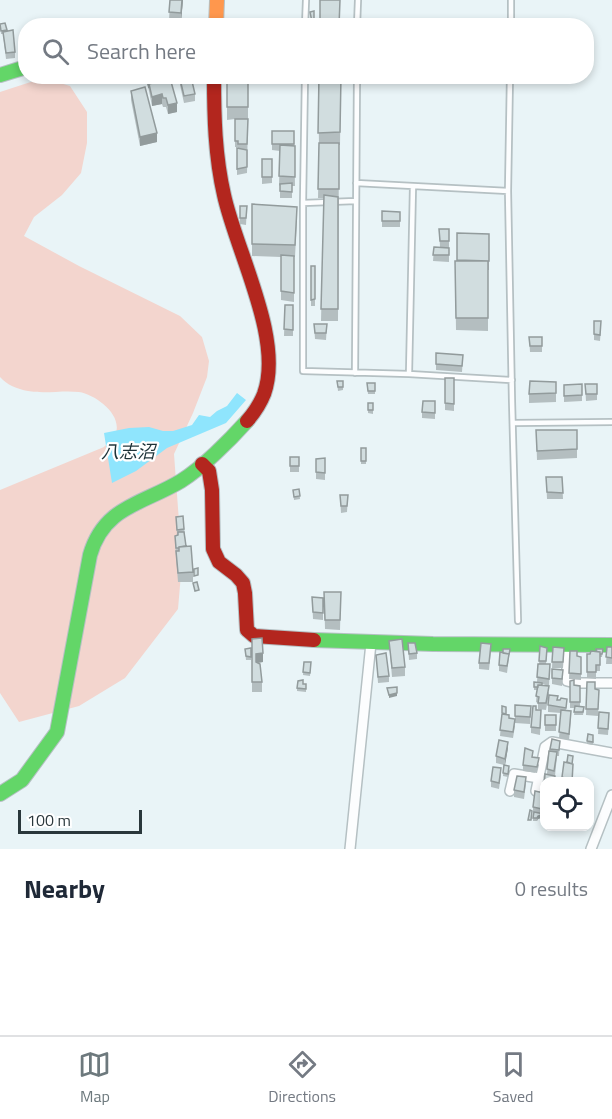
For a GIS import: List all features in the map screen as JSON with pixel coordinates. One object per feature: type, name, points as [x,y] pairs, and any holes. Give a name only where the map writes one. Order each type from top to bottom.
[{"type":"street","points":[[216,18],[217,0]]},
{"type":"street","points":[[0,75],[18,69]]},
{"type":"street","points":[[0,794],[22,780],[57,732],[90,555],[98,534],[111,518],[184,479],[202,464],[241,429],[254,412],[264,393],[269,353],[263,324],[227,210],[218,160],[214,84]]},
{"type":"street","points":[[202,464],[209,471],[212,490],[215,557],[218,563],[241,579],[245,586],[247,630],[254,636],[371,643],[612,645]]},
{"type":"street","points":[[350,849],[371,643]]},
{"type":"street","points":[[567,645],[567,681],[612,683]]},
{"type":"street","points":[[536,791],[545,747],[552,742],[612,753]]},
{"type":"street","points":[[510,791],[514,774],[539,778]]},
{"type":"street","points":[[591,849],[612,795]]},
{"type":"lane","points":[[305,18],[306,0]]},
{"type":"lane","points":[[357,0],[357,18]]},
{"type":"lane","points":[[511,0],[511,18]]},
{"type":"lane","points":[[305,84],[303,371],[512,380]]},
{"type":"lane","points":[[355,373],[357,84]]},
{"type":"lane","points":[[510,84],[508,191],[518,621]]},
{"type":"lane","points":[[356,183],[508,191]]},
{"type":"lane","points":[[409,374],[412,186]]},
{"type":"lane","points":[[303,203],[356,201]]},
{"type":"lane","points":[[513,423],[612,422]]},
{"type":"shaded area","points":[[25,84],[63,84],[70,86],[87,112],[87,143],[81,173],[62,195],[34,217],[24,236],[180,316],[202,337],[209,361],[207,377],[174,454],[182,562],[178,609],[125,678],[79,706],[19,722],[0,693],[0,490],[104,447],[114,437],[117,429],[113,415],[108,408],[94,397],[79,392],[28,391],[12,386],[0,377],[0,92]]},
{"type":"water","name":"八志沼","points":[[237,393],[246,400],[226,423],[167,448],[136,471],[112,483],[104,433],[149,427],[173,431],[192,425],[199,415],[210,417],[227,406]]},
{"type":"building","points":[[170,0],[182,0],[181,13],[169,12]]},
{"type":"building","points":[[320,0],[340,0],[339,18],[320,18]]},
{"type":"building","points":[[5,23],[7,30],[1,31],[0,24]]},
{"type":"building","points":[[13,30],[15,52],[6,53],[3,32]]},
{"type":"building","points":[[149,84],[172,84],[177,103],[168,105],[162,94],[152,97]]},
{"type":"building","points":[[181,84],[193,84],[195,94],[184,96]]},
{"type":"building","points":[[227,84],[248,84],[248,107],[227,107]]},
{"type":"building","points":[[319,84],[341,84],[340,132],[318,133]]},
{"type":"building","points":[[145,87],[157,133],[140,137],[131,91]]},
{"type":"building","points":[[235,119],[248,119],[247,144],[238,144],[238,141],[235,141]]},
{"type":"building","points":[[272,131],[294,131],[294,144],[272,144]]},
{"type":"building","points":[[319,143],[339,143],[339,189],[318,189]]},
{"type":"building","points":[[280,145],[295,146],[295,177],[279,176]]},
{"type":"building","points":[[237,148],[247,150],[247,167],[237,169]]},
{"type":"building","points":[[262,159],[272,159],[272,177],[262,177]]},
{"type":"building","points":[[292,183],[292,192],[280,191],[280,184]]},
{"type":"building","points":[[324,195],[338,197],[338,309],[321,309]]},
{"type":"building","points":[[252,204],[297,207],[295,245],[252,244]]},
{"type":"building","points":[[240,206],[247,206],[246,218],[240,218]]},
{"type":"building","points":[[382,211],[400,212],[400,221],[382,221]]},
{"type":"building","points":[[439,229],[449,229],[449,241],[440,241]]},
{"type":"building","points":[[457,233],[489,234],[489,261],[457,260]]},
{"type":"building","points":[[434,247],[449,248],[449,255],[433,255]]},
{"type":"building","points":[[281,255],[294,256],[294,293],[281,291]]},
{"type":"building","points":[[455,261],[488,261],[488,318],[456,318]]},
{"type":"building","points":[[311,266],[315,266],[315,299],[311,300]]},
{"type":"building","points":[[285,305],[293,305],[293,330],[284,329]]},
{"type":"building","points":[[594,321],[601,321],[600,335],[594,334]]},
{"type":"building","points":[[314,324],[327,324],[326,333],[315,333]]},
{"type":"building","points":[[529,337],[542,337],[542,346],[530,346]]},
{"type":"building","points":[[436,353],[463,355],[462,366],[436,364]]},
{"type":"building","points":[[445,378],[454,378],[454,404],[445,403]]},
{"type":"building","points":[[337,381],[343,381],[343,387],[338,387]]},
{"type":"building","points":[[530,381],[556,382],[556,393],[529,394]]},
{"type":"building","points":[[367,383],[375,383],[375,391],[368,391]]},
{"type":"building","points":[[582,384],[582,395],[564,396],[564,385]]},
{"type":"building","points":[[585,384],[597,384],[597,394],[586,394]]},
{"type":"building","points":[[423,401],[435,401],[435,413],[422,412]]},
{"type":"building","points":[[368,403],[373,403],[373,410],[368,410]]},
{"type":"building","points":[[536,430],[577,430],[577,449],[537,451]]},
{"type":"building","points":[[361,448],[366,448],[366,461],[361,461]]},
{"type":"building","points":[[290,457],[299,457],[299,466],[290,466]]},
{"type":"building","points":[[325,458],[325,473],[316,472],[316,459]]},
{"type":"building","points":[[546,477],[562,477],[563,493],[547,492]]},
{"type":"building","points":[[299,489],[300,496],[294,497],[293,490]]},
{"type":"building","points":[[340,495],[348,495],[347,506],[341,506]]},
{"type":"building","points":[[183,516],[184,529],[177,530],[176,517]]},
{"type":"building","points":[[178,532],[184,532],[186,546],[176,548],[175,536]]},
{"type":"building","points":[[191,546],[193,572],[178,573],[176,551],[179,551],[179,547]]},
{"type":"building","points":[[198,568],[198,575],[194,576],[194,569]]},
{"type":"building","points":[[197,582],[199,590],[195,591],[193,583]]},
{"type":"building","points":[[324,592],[341,592],[340,620],[325,620]]},
{"type":"building","points":[[312,597],[323,598],[323,613],[313,612]]},
{"type":"building","points":[[262,638],[263,653],[256,654],[256,662],[260,664],[262,682],[252,682],[252,639]]},
{"type":"building","points":[[402,639],[405,667],[392,668],[389,641]]},
{"type":"building","points":[[408,643],[415,643],[417,653],[409,654]]},
{"type":"building","points":[[481,643],[491,644],[489,663],[479,663]]},
{"type":"building","points":[[540,646],[547,648],[546,661],[539,661]]},
{"type":"building","points":[[553,647],[564,648],[563,662],[552,662]]},
{"type":"building","points":[[607,647],[612,647],[612,658],[606,657]]},
{"type":"building","points":[[251,648],[251,657],[246,656],[245,649]]},
{"type":"building","points":[[503,649],[510,649],[509,655],[503,653]]},
{"type":"building","points":[[596,649],[603,649],[602,654],[597,652]]},
{"type":"building","points":[[570,651],[577,651],[577,656],[581,657],[581,674],[569,673]]},
{"type":"building","points":[[591,651],[600,652],[600,665],[596,665],[596,672],[587,672],[587,654]]},
{"type":"building","points":[[500,652],[509,654],[507,666],[499,665]]},
{"type":"building","points":[[386,653],[389,676],[378,677],[376,655]]},
{"type":"building","points":[[304,662],[311,662],[310,673],[303,672]]},
{"type":"building","points":[[538,664],[550,664],[549,679],[537,677]]},
{"type":"building","points":[[552,669],[563,670],[562,679],[552,678]]},
{"type":"building","points":[[303,680],[306,689],[297,688],[298,681]]},
{"type":"building","points":[[574,680],[574,685],[580,686],[580,702],[570,702],[570,681]]},
{"type":"building","points":[[534,682],[542,683],[542,685],[534,687]]},
{"type":"building","points":[[587,682],[595,682],[595,689],[599,690],[598,709],[586,709]]},
{"type":"building","points":[[538,685],[549,686],[546,703],[538,703],[539,697],[536,696]]},
{"type":"building","points":[[397,687],[397,693],[389,695],[387,688]]},
{"type":"building","points":[[549,695],[558,696],[557,700],[567,699],[566,708],[548,705]]},
{"type":"building","points":[[515,705],[531,706],[530,717],[515,716]]},
{"type":"building","points":[[502,706],[506,707],[506,714],[502,713]]},
{"type":"building","points":[[533,706],[536,706],[536,710],[541,710],[540,728],[531,727]]},
{"type":"building","points":[[575,706],[584,707],[583,712],[574,712]]},
{"type":"building","points":[[561,710],[571,711],[569,734],[559,732]]},
{"type":"building","points":[[599,712],[609,713],[608,729],[598,728]]},
{"type":"building","points":[[502,714],[515,719],[513,732],[500,730]]},
{"type":"building","points":[[545,715],[556,715],[556,725],[545,725]]},
{"type":"building","points":[[588,734],[593,735],[593,742],[587,741]]},
{"type":"building","points":[[552,739],[560,741],[559,750],[550,749]]},
{"type":"building","points":[[499,740],[508,742],[505,759],[496,756]]},
{"type":"building","points":[[525,748],[533,751],[532,757],[539,758],[537,767],[523,765]]},
{"type":"building","points":[[549,751],[557,752],[554,771],[547,769]]},
{"type":"building","points":[[568,755],[573,756],[572,764],[567,762]]},
{"type":"building","points":[[564,762],[573,764],[572,777],[562,777]]},
{"type":"building","points":[[504,765],[509,766],[508,774],[503,773]]},
{"type":"building","points":[[493,767],[501,768],[499,783],[491,781]]},
{"type":"building","points":[[517,776],[526,777],[524,792],[514,790]]},
{"type":"building","points":[[535,791],[540,792],[540,809],[533,807]]},
{"type":"building","points":[[530,810],[532,811],[531,820],[528,820]]},
{"type":"building","points":[[534,812],[540,813],[537,818],[533,818]]},
{"type":"traffic: fast","points":[[0,75],[18,69]]},
{"type":"traffic: fast","points":[[0,794],[22,780],[57,732],[90,555],[96,539],[105,526],[126,508],[167,489],[198,469],[247,421]]},
{"type":"traffic: fast","points":[[314,640],[433,644],[612,645]]},
{"type":"traffic: slow","points":[[216,18],[217,0]]},
{"type":"traffic: jam","points":[[214,84],[216,136],[224,195],[256,295],[268,348],[269,372],[264,394],[247,421]]},
{"type":"traffic: jam","points":[[202,464],[209,471],[212,490],[213,549],[219,562],[243,583],[247,630],[254,636],[314,640]]}]
